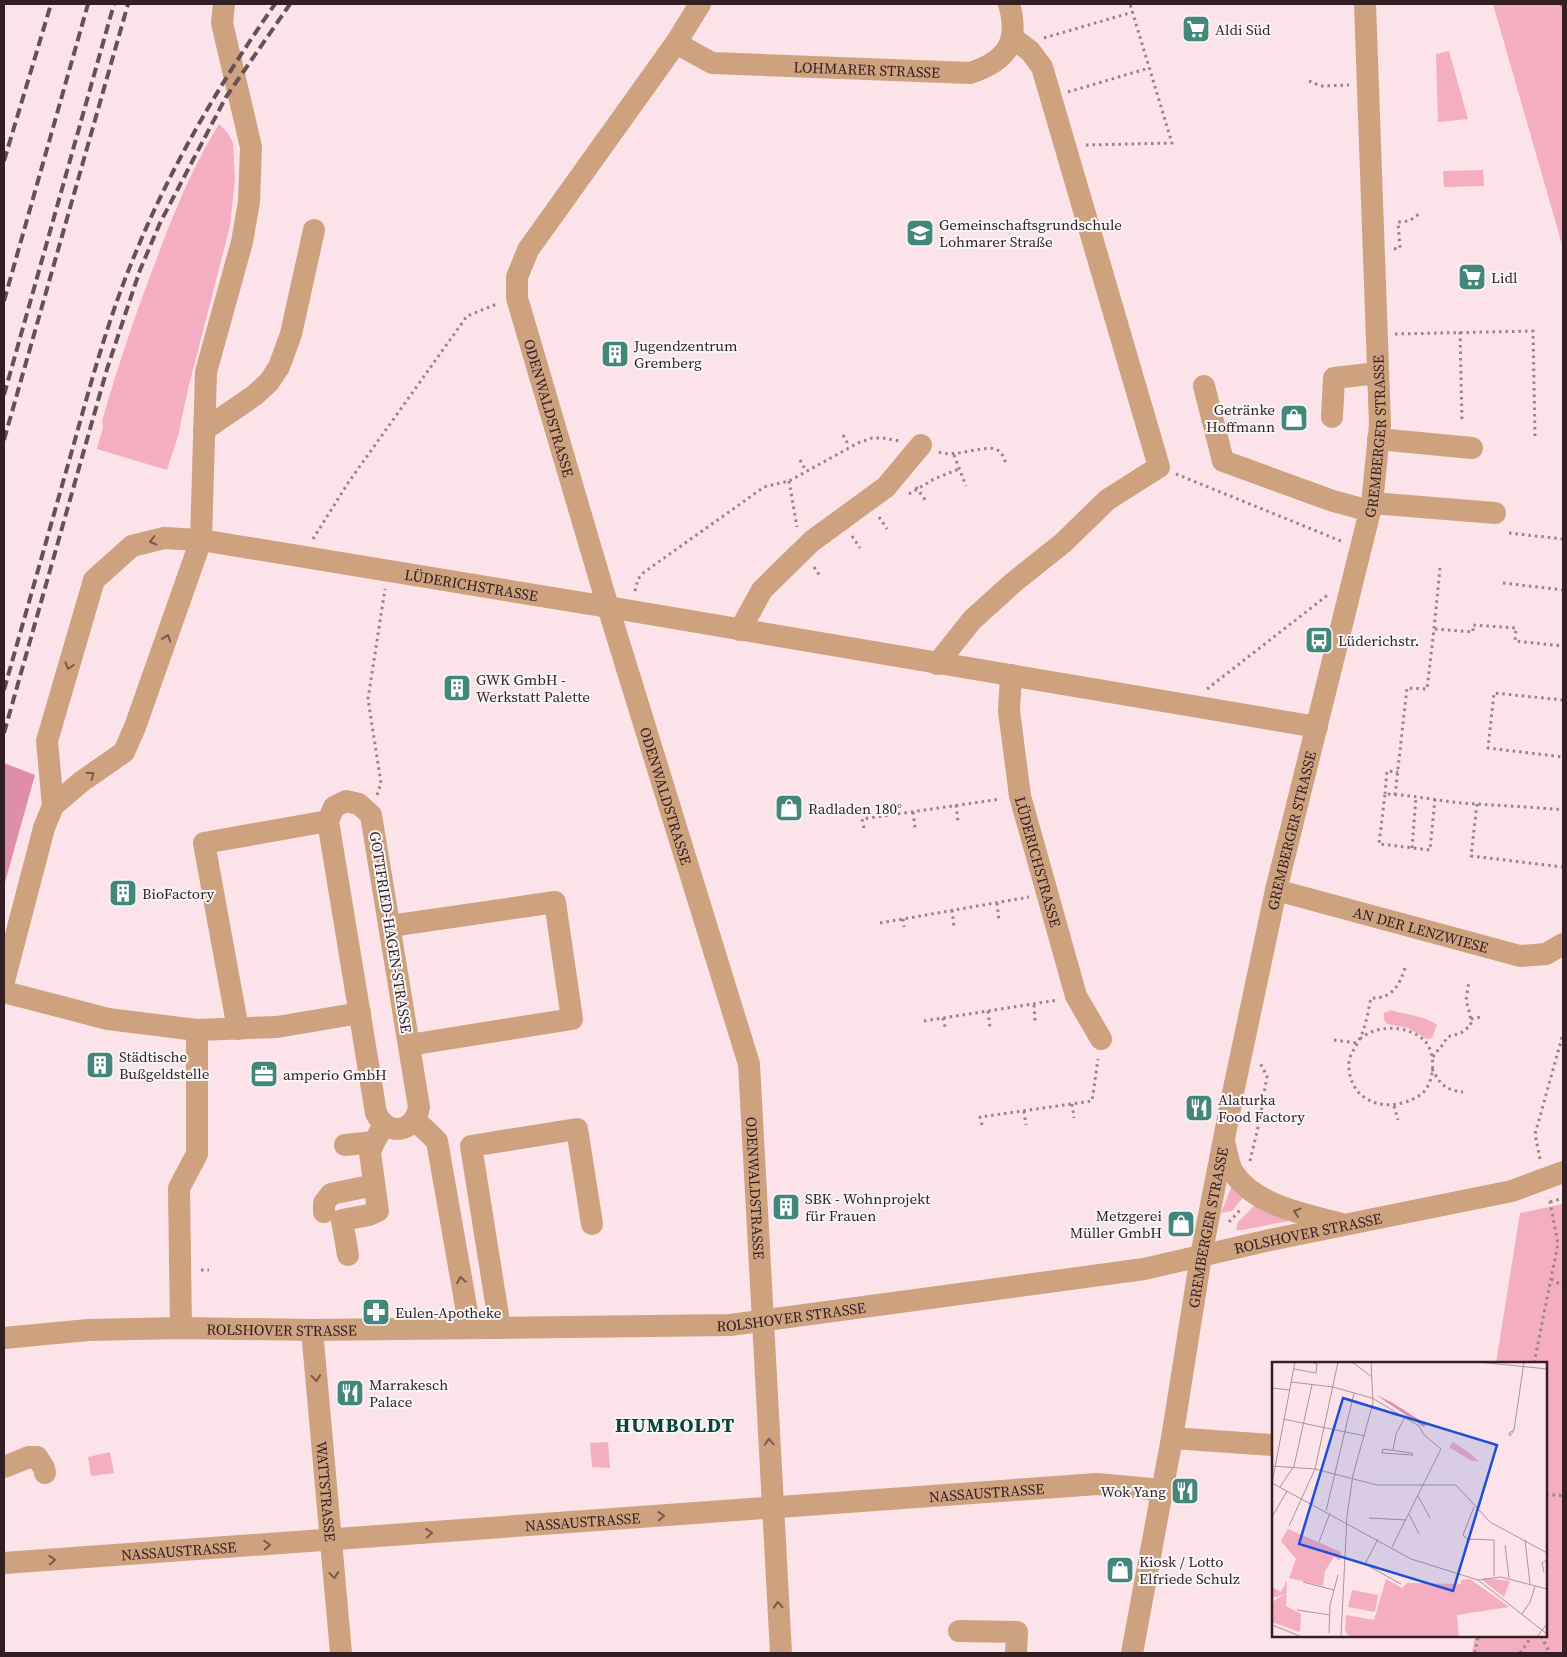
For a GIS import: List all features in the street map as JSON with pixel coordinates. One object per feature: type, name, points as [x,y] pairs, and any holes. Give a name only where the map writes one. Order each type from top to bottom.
[{"type":"street","points":[[4,981],[44,828],[53,806],[81,782],[124,752],[135,727],[201,540],[206,372],[242,242],[249,202],[251,147],[222,23],[224,4]]},
{"type":"street","name":"ODENWALDSTRASSE","points":[[700,4],[676,42],[528,250],[517,277],[517,298],[608,607],[749,1064],[781,1653]]},
{"type":"street","points":[[937,664],[972,620],[1014,582],[1063,543],[1107,500],[1159,467],[1042,67],[1030,51],[1017,41],[1009,4]]},
{"type":"street","name":"GREMBERGER STRASSE","points":[[1132,1653],[1172,1438],[1201,1256],[1276,890],[1371,507],[1380,425],[1365,4]]},
{"type":"street","name":"LOHMARER STRASSE","points":[[676,42],[712,64],[970,73],[988,67],[1017,41]]},
{"type":"street","points":[[204,430],[255,395],[269,382],[279,367],[292,334],[314,230]]},
{"type":"street","points":[[1332,417],[1334,378],[1378,373]]},
{"type":"street","points":[[1204,386],[1223,461],[1333,501],[1371,507],[1495,513]]},
{"type":"street","points":[[1378,439],[1472,448]]},
{"type":"street","points":[[740,630],[762,590],[803,548],[886,487],[921,445]]},
{"type":"street","name":"LÜDERICHSTRASSE","points":[[53,806],[47,740],[94,580],[132,546],[164,538],[201,540],[1317,727]]},
{"type":"street","name":"LÜDERICHSTRASSE","points":[[1011,676],[1009,711],[1020,796],[1076,996],[1101,1039]]},
{"type":"street","name":"GOTTFRIED-HAGEN-STRASSE","points":[[328,821],[334,807],[346,801],[359,804],[371,815],[419,1107],[415,1120]]},
{"type":"street","points":[[238,1029],[204,843],[328,821],[379,1134],[370,1153],[378,1211],[369,1215],[342,1220],[348,1255]]},
{"type":"street","name":"AN DER LENZWIESE","points":[[1276,890],[1520,956],[1546,954],[1563,944]]},
{"type":"street","points":[[390,926],[554,902],[572,1019],[409,1045]]},
{"type":"street","points":[[4,992],[108,1019],[198,1030],[277,1027],[360,1013]]},
{"type":"street","points":[[181,1328],[179,1188],[196,1154],[198,1030]]},
{"type":"street","points":[[344,1145],[404,1128],[415,1120],[437,1141],[467,1312],[466,1328]]},
{"type":"street","points":[[500,1328],[471,1146],[577,1129],[592,1224]]},
{"type":"street","points":[[1224,1141],[1232,1170],[1254,1192],[1272,1203],[1344,1225]]},
{"type":"street","name":"ROLSHOVER STRASSE","points":[[4,1338],[88,1330],[181,1328],[312,1330],[730,1325],[1144,1269],[1512,1190],[1563,1172]]},
{"type":"street","points":[[324,1212],[324,1203],[331,1194],[374,1185]]},
{"type":"street","name":"WATTSTRASSE","points":[[312,1330],[341,1653]]},
{"type":"street","points":[[1172,1438],[1272,1445]]},
{"type":"street","points":[[4,1467],[29,1457],[37,1457],[45,1473]]},
{"type":"street","name":"NASSAUSTRASSE","points":[[4,1563],[1097,1484],[1162,1490]]},
{"type":"street","points":[[959,1631],[1017,1632],[1016,1653]]},
{"type":"path","points":[[1065,145],[1172,143],[1130,4]]},
{"type":"path","points":[[1017,41],[1133,12]]},
{"type":"path","points":[[1051,96],[1149,68]]},
{"type":"path","points":[[1309,81],[1321,86],[1367,84]]},
{"type":"path","points":[[1373,250],[1400,248],[1398,222],[1409,221],[1419,214]]},
{"type":"path","points":[[302,558],[348,483],[467,316],[482,309],[517,298]]},
{"type":"path","points":[[1377,334],[1533,331],[1535,436]]},
{"type":"path","points":[[1460,332],[1462,422]]},
{"type":"path","points":[[843,435],[849,446]]},
{"type":"path","points":[[631,611],[638,579],[643,573],[764,487],[789,481],[849,446],[872,438],[883,438],[921,445],[944,454],[954,455],[994,448],[1000,451],[1006,463]]},
{"type":"path","points":[[954,455],[966,486]]},
{"type":"path","points":[[800,460],[806,471]]},
{"type":"path","points":[[1159,467],[1360,549]]},
{"type":"path","points":[[789,481],[799,540],[803,548]]},
{"type":"path","points":[[1509,533],[1563,539]]},
{"type":"path","points":[[1395,794],[1407,688],[1427,688],[1440,568]]},
{"type":"path","points":[[371,815],[381,783],[368,699],[388,572]]},
{"type":"path","points":[[1503,583],[1563,590]]},
{"type":"path","points":[[1186,705],[1306,610],[1331,593]]},
{"type":"path","points":[[1434,629],[1473,632],[1473,625],[1516,628],[1515,641],[1563,646]]},
{"type":"path","points":[[1563,700],[1494,693],[1488,748],[1563,757]]},
{"type":"path","points":[[1398,772],[1387,771],[1380,844],[1430,850],[1434,798]]},
{"type":"path","points":[[1384,794],[1477,804],[1563,810]]},
{"type":"path","points":[[864,828],[862,819],[1020,796]]},
{"type":"path","points":[[1412,848],[1416,797]]},
{"type":"path","points":[[1477,804],[1471,856],[1563,867]]},
{"type":"path","points":[[956,805],[958,822]]},
{"type":"path","points":[[912,812],[915,828]]},
{"type":"path","points":[[880,923],[997,903],[1046,892]]},
{"type":"path","points":[[997,903],[999,921]]},
{"type":"path","points":[[952,910],[954,927]]},
{"type":"path","points":[[903,919],[904,927]]},
{"type":"path","points":[[1360,1038],[1379,1028],[1394,1028],[1424,1040],[1432,1054],[1432,1075],[1424,1092],[1409,1102],[1394,1106],[1376,1104],[1360,1094],[1352,1080],[1349,1062],[1360,1038],[1371,998],[1380,998],[1390,994],[1401,980],[1405,968]]},
{"type":"path","points":[[1432,1058],[1442,1048],[1447,1037],[1461,1033],[1471,1025],[1466,1000],[1469,981]]},
{"type":"path","points":[[924,1021],[1076,996]]},
{"type":"path","points":[[1034,1004],[1035,1021]]},
{"type":"path","points":[[988,1011],[990,1028]]},
{"type":"path","points":[[1471,1018],[1481,1017]]},
{"type":"path","points":[[943,1018],[945,1027]]},
{"type":"path","points":[[1541,1165],[1535,1134],[1563,1034]]},
{"type":"path","points":[[982,1125],[980,1117],[1092,1101],[1101,1039]]},
{"type":"path","points":[[1334,1040],[1357,1043]]},
{"type":"path","points":[[1432,1068],[1439,1082],[1450,1090],[1464,1092]]},
{"type":"path","points":[[1072,1104],[1074,1118]]},
{"type":"path","points":[[1394,1106],[1398,1120]]},
{"type":"path","points":[[1024,1110],[1026,1125]]},
{"type":"path","points":[[1534,1362],[1558,1244],[1550,1202],[1563,1198]]},
{"type":"path","points":[[1558,1244],[1563,1239]]},
{"type":"path","points":[[1551,1279],[1563,1286]]},
{"type":"path","points":[[1547,1494],[1563,1496]]},
{"type":"path","points":[[1475,1653],[1478,1637]]},
{"type":"path","points":[[1520,1653],[1531,1637]]},
{"type":"path","points":[[1542,1637],[1550,1653]]},
{"type":"shaded area","points":[[1493,4],[1563,4],[1563,248]]},
{"type":"shaded area","points":[[1449,51],[1468,119],[1438,122],[1436,54]]},
{"type":"shaded area","points":[[219,124],[228,133],[233,143],[235,180],[230,226],[188,389],[178,436],[167,470],[97,449],[108,400],[149,278],[185,190]]},
{"type":"shaded area","points":[[1483,170],[1484,186],[1444,187],[1443,171]]},
{"type":"shaded area","points":[[4,763],[35,775],[4,886]]},
{"type":"shaded area","points":[[1391,1010],[1421,1018],[1437,1025],[1432,1038],[1427,1039],[1408,1028],[1387,1024],[1384,1020],[1384,1013]]},
{"type":"shaded area","points":[[1233,1187],[1244,1196],[1232,1211],[1221,1213],[1231,1188]]},
{"type":"shaded area","points":[[1256,1204],[1294,1220],[1236,1230],[1238,1222]]},
{"type":"shaded area","points":[[1563,1204],[1563,1653],[1472,1653],[1475,1637],[1547,1637],[1547,1362],[1496,1362],[1520,1213]]},
{"type":"shaded area","points":[[608,1442],[610,1468],[592,1467],[590,1443]]},
{"type":"shaded area","points":[[110,1452],[114,1473],[91,1476],[88,1457]]},
{"type":"railway","points":[[4,161],[51,4]]},
{"type":"railway","points":[[4,301],[88,4]]},
{"type":"railway","points":[[4,395],[114,4]]},
{"type":"railway","points":[[4,440],[128,4]]},
{"type":"railway","points":[[4,690],[99,355],[131,264],[145,229],[178,162],[214,98],[275,4]]},
{"type":"railway","points":[[4,733],[107,369],[140,270],[160,223],[226,97],[290,4]]},
{"type":"place","name":"Aldi Süd","points":[[1196,29]]},
{"type":"place","name":"Gemeinschaftsgrundschule Lohmarer Straße","points":[[920,233]]},
{"type":"place","name":"Lidl","points":[[1472,277]]},
{"type":"place","name":"Jugendzentrum Gremberg","points":[[615,354]]},
{"type":"place","name":"Getränke Hoffmann","points":[[1294,418]]},
{"type":"place","name":"Lüderichstr.","points":[[1319,640]]},
{"type":"place","name":"GWK GmbH - Werkstatt Palette","points":[[457,688]]},
{"type":"place","name":"Radladen 180°","points":[[789,808]]},
{"type":"place","name":"BioFactory","points":[[123,893]]},
{"type":"place","name":"Städtische Bußgeldstelle","points":[[100,1065]]},
{"type":"place","name":"amperio GmbH","points":[[264,1074]]},
{"type":"place","name":"Alaturka Food Factory","points":[[1199,1108]]},
{"type":"place","name":"SBK - Wohnprojekt für Frauen","points":[[786,1207]]},
{"type":"place","name":"Metzgerei Müller GmbH","points":[[1181,1224]]},
{"type":"place","name":"Eulen-Apotheke","points":[[376,1312]]},
{"type":"place","name":"Marrakesch Palace","points":[[350,1393]]},
{"type":"place","name":"Wok Yang","points":[[1185,1491]]},
{"type":"place","name":"Kiosk / Lotto Elfriede Schulz","points":[[1120,1570]]},
{"type":"district","name":"HUMBOLDT","points":[[675,1425]]}]
